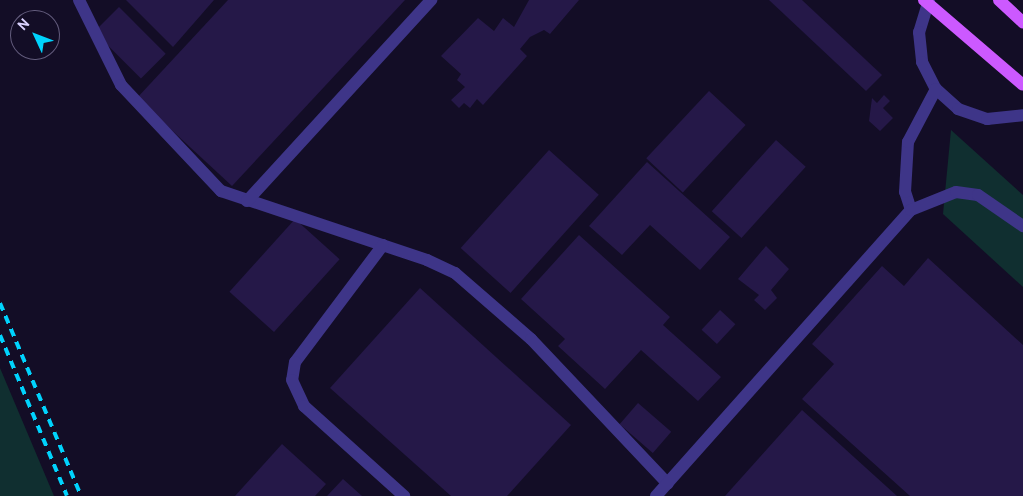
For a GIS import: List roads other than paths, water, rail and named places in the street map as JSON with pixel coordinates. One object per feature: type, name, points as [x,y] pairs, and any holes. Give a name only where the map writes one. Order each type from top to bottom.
[{"type":"main road","points":[[999,0],[1023,22]]},
{"type":"main road","points":[[927,1],[1023,85]]},
{"type":"street","points":[[79,0],[121,85],[221,192],[441,266],[482,295],[531,339],[668,484]]},
{"type":"street","points":[[247,201],[431,0]]},
{"type":"street","points":[[927,1],[919,32],[922,62],[936,89],[958,109],[987,119],[1023,115]]},
{"type":"street","points":[[911,210],[905,192],[908,142],[936,89]]},
{"type":"street","points":[[656,496],[911,210],[956,192],[978,195],[1023,226]]},
{"type":"street","points":[[383,245],[295,362],[292,380],[304,406],[404,496]]},
{"type":"railway","points":[[0,303],[81,496]]},
{"type":"railway","points":[[0,335],[67,496]]}]
